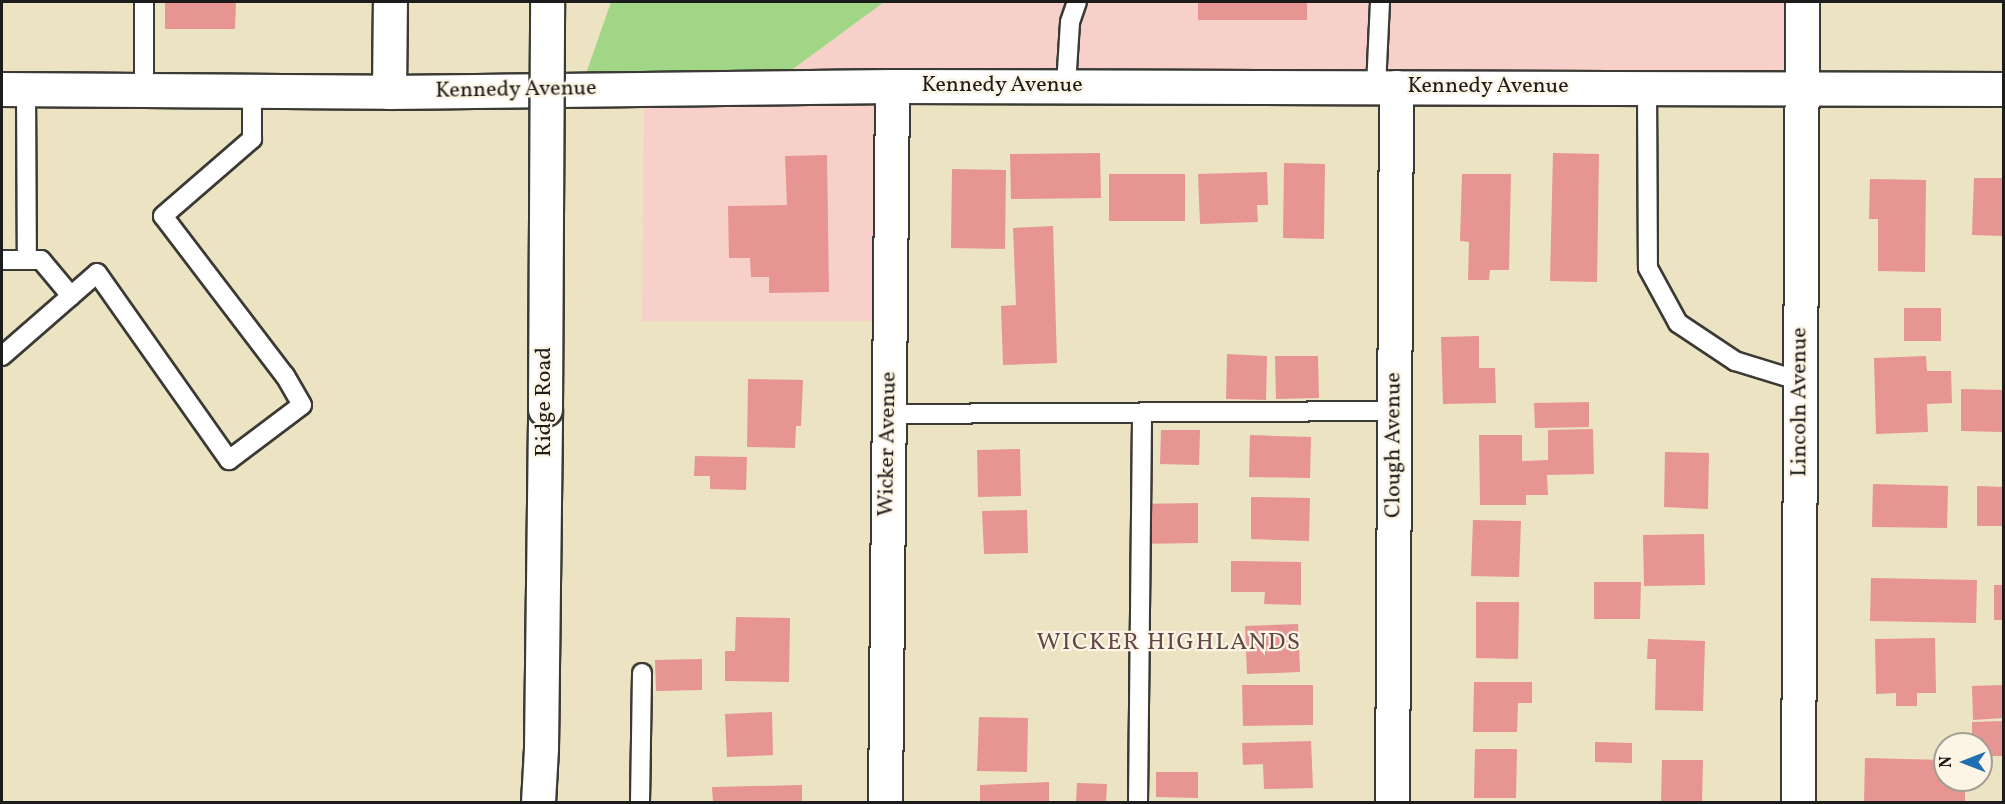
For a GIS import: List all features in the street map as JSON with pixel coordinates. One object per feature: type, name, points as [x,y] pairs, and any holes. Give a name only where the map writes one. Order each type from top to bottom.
[{"type":"street","points":[[389,92],[390,2]]},
{"type":"street","name":"Ridge Road","points":[[538,802],[542,748],[547,2]]},
{"type":"street","name":"Lincoln Avenue","points":[[1798,802],[1802,2]]},
{"type":"street","name":"Kennedy Avenue","points":[[14,89],[252,92],[892,86],[2004,89]]},
{"type":"street","name":"Wicker Avenue","points":[[885,802],[892,86]]},
{"type":"street","name":"Clough Avenue","points":[[1386,87],[1395,411],[1392,802]]},
{"type":"lane","points":[[144,2],[144,90]]},
{"type":"lane","points":[[1066,86],[1070,22],[1077,2]]},
{"type":"lane","points":[[1380,2],[1386,87]]},
{"type":"lane","points":[[1647,88],[1648,268],[1678,323],[1735,361],[1800,381]]},
{"type":"lane","points":[[14,89],[27,260]]},
{"type":"lane","points":[[2,356],[97,273],[229,460],[302,405],[285,376],[163,216],[252,139],[252,92]]},
{"type":"lane","points":[[2,260],[41,260],[71,296]]},
{"type":"lane","points":[[888,414],[1395,411]]},
{"type":"lane","points":[[1138,802],[1142,413]]},
{"type":"lane","points":[[640,802],[642,673]]},
{"type":"shaded area","points":[[884,2],[1792,2],[1791,82],[782,78]]},
{"type":"shaded area","points":[[887,90],[885,321],[642,321],[644,91]]},
{"type":"green space","points":[[611,2],[884,2],[770,86],[581,88]]},
{"type":"building","points":[[165,2],[236,2],[235,29],[165,29]]},
{"type":"building","points":[[1198,2],[1307,2],[1307,20],[1198,20]]},
{"type":"building","points":[[1100,153],[1101,198],[1011,199],[1010,154]]},
{"type":"building","points":[[1553,153],[1599,154],[1597,282],[1550,281]]},
{"type":"building","points":[[827,155],[829,292],[769,293],[769,277],[751,277],[750,258],[729,258],[728,206],[787,205],[785,156]]},
{"type":"building","points":[[1284,163],[1325,164],[1324,239],[1283,238]]},
{"type":"building","points":[[952,169],[1006,170],[1005,249],[951,248]]},
{"type":"building","points":[[1267,172],[1268,205],[1257,205],[1258,222],[1200,224],[1198,174]]},
{"type":"building","points":[[1109,174],[1185,174],[1185,221],[1109,221]]},
{"type":"building","points":[[1462,174],[1511,174],[1509,270],[1490,270],[1489,280],[1468,280],[1469,242],[1460,241]]},
{"type":"building","points":[[1974,178],[2004,178],[2004,236],[1972,235]]},
{"type":"building","points":[[1870,179],[1926,180],[1925,272],[1878,271],[1878,219],[1869,219]]},
{"type":"building","points":[[1053,226],[1057,363],[1003,365],[1001,306],[1016,305],[1013,228]]},
{"type":"building","points":[[1904,308],[1941,308],[1941,341],[1904,341]]},
{"type":"building","points":[[1479,336],[1479,368],[1495,368],[1496,403],[1443,404],[1441,337]]},
{"type":"building","points":[[1227,354],[1267,356],[1266,400],[1226,399]]},
{"type":"building","points":[[1275,356],[1318,356],[1319,398],[1276,399]]},
{"type":"building","points":[[1926,356],[1927,371],[1951,371],[1952,403],[1927,404],[1928,432],[1876,434],[1874,358]]},
{"type":"building","points":[[748,379],[803,380],[801,426],[796,426],[795,448],[747,447]]},
{"type":"building","points":[[1961,389],[2003,390],[2002,432],[1961,431]]},
{"type":"building","points":[[1589,402],[1589,427],[1535,428],[1534,403]]},
{"type":"building","points":[[1593,429],[1594,474],[1547,475],[1548,495],[1526,495],[1526,505],[1480,505],[1479,435],[1522,435],[1522,461],[1548,460],[1548,430]]},
{"type":"building","points":[[1161,430],[1200,430],[1199,465],[1160,464]]},
{"type":"building","points":[[1250,435],[1311,437],[1310,478],[1249,477]]},
{"type":"building","points":[[1020,449],[1021,496],[978,497],[977,450]]},
{"type":"building","points":[[1665,452],[1709,453],[1708,509],[1664,507]]},
{"type":"building","points":[[695,456],[747,457],[746,490],[710,489],[710,476],[694,476]]},
{"type":"building","points":[[1873,484],[1948,486],[1947,528],[1872,527]]},
{"type":"building","points":[[1977,486],[2004,487],[2004,526],[1977,526]]},
{"type":"building","points":[[1251,497],[1310,498],[1309,541],[1251,539]]},
{"type":"building","points":[[1198,503],[1198,543],[1137,544],[1136,504]]},
{"type":"building","points":[[1027,510],[1028,553],[984,554],[982,511]]},
{"type":"building","points":[[1473,520],[1521,521],[1519,577],[1471,576]]},
{"type":"building","points":[[1704,534],[1705,585],[1644,586],[1643,535]]},
{"type":"building","points":[[1231,561],[1301,562],[1301,605],[1264,604],[1265,592],[1231,592]]},
{"type":"building","points":[[1871,578],[1977,580],[1976,623],[1870,621]]},
{"type":"building","points":[[1594,582],[1641,582],[1640,619],[1594,619]]},
{"type":"building","points":[[1994,585],[2004,585],[2004,620],[1994,620]]},
{"type":"building","points":[[1476,602],[1519,602],[1518,659],[1476,658]]},
{"type":"building","points":[[736,617],[790,618],[789,682],[725,681],[725,651],[735,651]]},
{"type":"building","points":[[1298,624],[1300,672],[1247,674],[1245,626]]},
{"type":"building","points":[[1935,638],[1936,693],[1917,693],[1917,706],[1896,706],[1896,693],[1876,694],[1875,639]]},
{"type":"building","points":[[1648,639],[1705,641],[1703,711],[1655,710],[1656,659],[1647,659]]},
{"type":"building","points":[[702,659],[702,690],[656,691],[655,660]]},
{"type":"building","points":[[1474,682],[1532,682],[1532,703],[1518,703],[1517,732],[1473,732]]},
{"type":"building","points":[[1242,685],[1313,685],[1313,725],[1243,726]]},
{"type":"building","points":[[2004,685],[2004,718],[1973,720],[1972,686]]},
{"type":"building","points":[[772,712],[773,755],[727,757],[725,714]]},
{"type":"building","points":[[979,717],[1028,718],[1027,772],[977,771]]},
{"type":"building","points":[[2004,721],[2004,756],[1993,756],[1993,732],[1972,732],[1972,722]]},
{"type":"building","points":[[1311,741],[1313,788],[1264,789],[1263,764],[1243,765],[1242,743]]},
{"type":"building","points":[[1595,742],[1632,743],[1632,763],[1595,762]]},
{"type":"building","points":[[1475,749],[1517,749],[1516,798],[1474,798]]},
{"type":"building","points":[[1865,758],[1933,760],[1933,792],[1965,792],[1965,802],[1864,802]]},
{"type":"building","points":[[1662,760],[1703,760],[1702,802],[1661,802]]},
{"type":"building","points":[[1156,772],[1198,772],[1198,798],[1156,797]]},
{"type":"building","points":[[1049,782],[1049,802],[980,802],[980,785]]},
{"type":"building","points":[[1077,783],[1107,784],[1106,802],[1076,802]]},
{"type":"building","points":[[802,785],[802,802],[713,802],[712,787]]},
{"type":"district","name":"WICKER HIGHLANDS","points":[[1169,644]]}]
